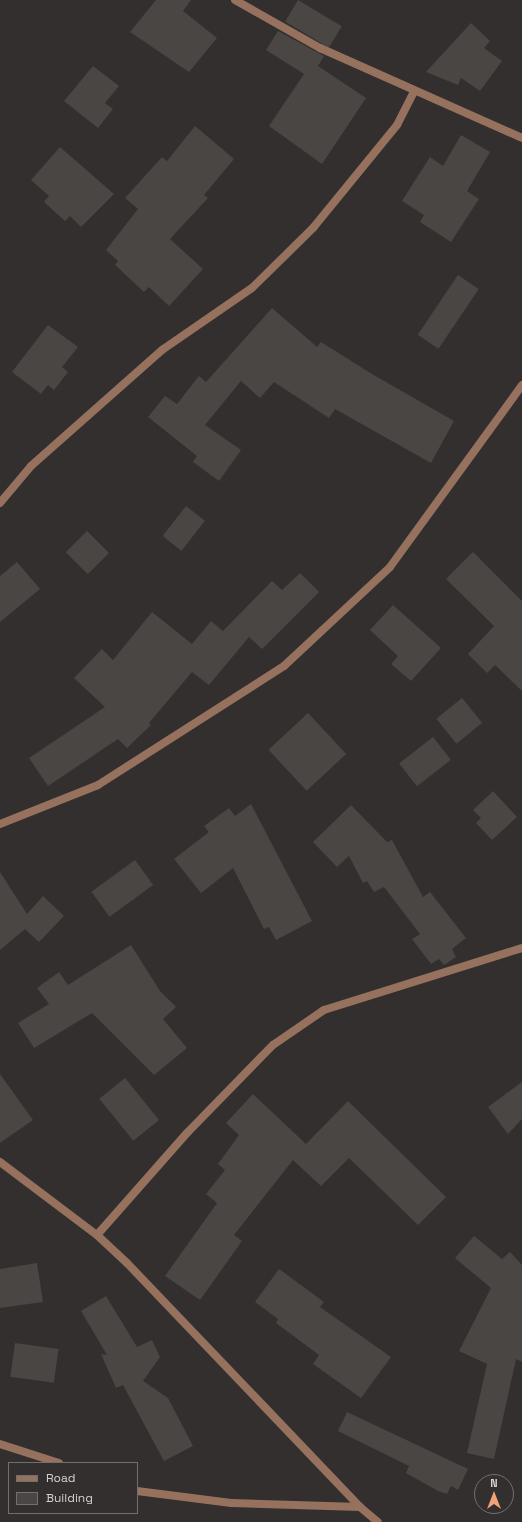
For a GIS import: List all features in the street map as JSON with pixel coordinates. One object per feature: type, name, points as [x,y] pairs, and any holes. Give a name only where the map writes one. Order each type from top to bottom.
[{"type":"street","points":[[235,0],[320,48],[522,138]]},
{"type":"street","points":[[0,503],[31,466],[162,350],[252,288],[313,228],[359,175],[397,125],[414,91]]},
{"type":"street","points":[[0,824],[98,785],[284,666],[390,567],[522,385]]},
{"type":"street","points":[[97,1235],[187,1133],[273,1045],[324,1010],[522,948]]},
{"type":"street","points":[[0,1162],[97,1235],[127,1263],[360,1507],[378,1522]]},
{"type":"street","points":[[0,1444],[56,1462]]},
{"type":"street","points":[[138,1491],[231,1503],[360,1507]]},
{"type":"building","points":[[156,0],[191,0],[183,11],[217,38],[189,72],[130,32]]},
{"type":"building","points":[[298,0],[342,26],[329,48],[285,21]]},
{"type":"building","points":[[471,23],[490,41],[484,48],[502,61],[480,91],[461,78],[458,85],[426,72]]},
{"type":"building","points":[[278,31],[324,56],[318,66],[366,98],[322,164],[269,126],[304,74],[266,50]]},
{"type":"building","points":[[93,66],[119,86],[105,103],[113,109],[98,128],[64,101]]},
{"type":"building","points":[[195,126],[234,159],[204,195],[208,198],[170,239],[203,269],[169,306],[149,287],[144,292],[115,265],[118,261],[106,250],[138,209],[125,198],[162,157],[167,161]]},
{"type":"building","points":[[461,135],[490,152],[467,191],[479,199],[451,242],[420,222],[424,215],[402,201],[430,157],[443,166]]},
{"type":"building","points":[[60,147],[114,194],[81,227],[70,216],[65,221],[44,202],[49,196],[31,180]]},
{"type":"building","points":[[458,275],[479,289],[438,349],[418,335]]},
{"type":"building","points":[[272,308],[317,347],[321,342],[372,374],[454,421],[431,463],[335,409],[329,418],[274,382],[260,398],[241,381],[205,425],[241,450],[219,481],[193,462],[197,456],[148,417],[165,396],[177,404],[199,376],[206,382]]},
{"type":"building","points":[[48,325],[78,347],[62,367],[68,372],[54,390],[48,385],[41,394],[12,372]]},
{"type":"building","points":[[186,506],[205,521],[182,551],[163,536]]},
{"type":"building","points":[[87,531],[109,553],[88,574],[66,552]]},
{"type":"building","points":[[473,552],[522,601],[522,691],[495,665],[487,673],[468,654],[494,626],[446,579]]},
{"type":"building","points":[[17,562],[40,589],[0,622],[0,576]]},
{"type":"building","points":[[300,573],[319,592],[262,649],[249,637],[209,685],[192,672],[149,723],[151,725],[127,748],[118,739],[48,786],[29,758],[105,707],[74,678],[102,649],[113,660],[152,612],[192,644],[211,621],[223,631],[272,581],[282,590]]},
{"type":"building","points":[[393,605],[441,648],[411,681],[391,664],[398,656],[370,630]]},
{"type":"building","points":[[462,698],[482,723],[456,744],[436,719]]},
{"type":"building","points":[[308,713],[346,754],[307,791],[269,750]]},
{"type":"building","points":[[433,737],[451,760],[417,786],[399,763]]},
{"type":"building","points":[[493,791],[517,817],[492,840],[476,823],[481,818],[473,810]]},
{"type":"building","points":[[251,804],[312,921],[276,940],[269,927],[264,929],[233,868],[201,893],[174,859],[209,832],[204,826],[229,808],[235,816]]},
{"type":"building","points":[[351,805],[387,842],[392,840],[423,897],[430,892],[466,938],[452,949],[456,957],[444,965],[439,959],[431,964],[412,939],[420,934],[384,887],[374,892],[367,881],[363,883],[349,856],[337,867],[313,842]]},
{"type":"building","points":[[135,860],[153,885],[110,917],[91,892]]},
{"type":"building","points":[[0,872],[27,914],[43,896],[64,916],[39,942],[25,929],[0,950]]},
{"type":"building","points":[[131,945],[160,991],[176,1007],[163,1019],[187,1048],[154,1075],[92,1013],[34,1048],[18,1023],[49,1004],[37,988],[59,972],[68,985]]},
{"type":"building","points":[[0,1074],[33,1120],[0,1143]]},
{"type":"building","points":[[125,1078],[159,1120],[133,1141],[99,1099]]},
{"type":"building","points":[[522,1082],[522,1119],[508,1134],[488,1107]]},
{"type":"building","points":[[253,1094],[306,1144],[348,1101],[446,1197],[418,1225],[349,1158],[321,1186],[293,1160],[234,1235],[242,1241],[200,1300],[165,1276],[217,1203],[206,1194],[225,1170],[218,1164],[239,1135],[226,1123]]},
{"type":"building","points":[[474,1236],[502,1259],[510,1252],[522,1265],[522,1362],[516,1359],[494,1459],[467,1453],[487,1364],[459,1351],[491,1288],[455,1258]]},
{"type":"building","points":[[37,1263],[43,1302],[0,1308],[0,1269]]},
{"type":"building","points":[[279,1269],[324,1302],[320,1307],[391,1357],[361,1398],[313,1364],[319,1355],[276,1323],[278,1319],[255,1302]]},
{"type":"building","points":[[106,1296],[137,1347],[152,1340],[160,1357],[143,1381],[168,1398],[193,1446],[164,1461],[123,1385],[116,1388],[101,1354],[107,1355],[81,1311]]},
{"type":"building","points":[[15,1343],[59,1349],[54,1383],[10,1377]]},
{"type":"building","points":[[347,1412],[468,1469],[458,1490],[451,1486],[447,1494],[438,1491],[406,1473],[409,1466],[338,1431]]}]
